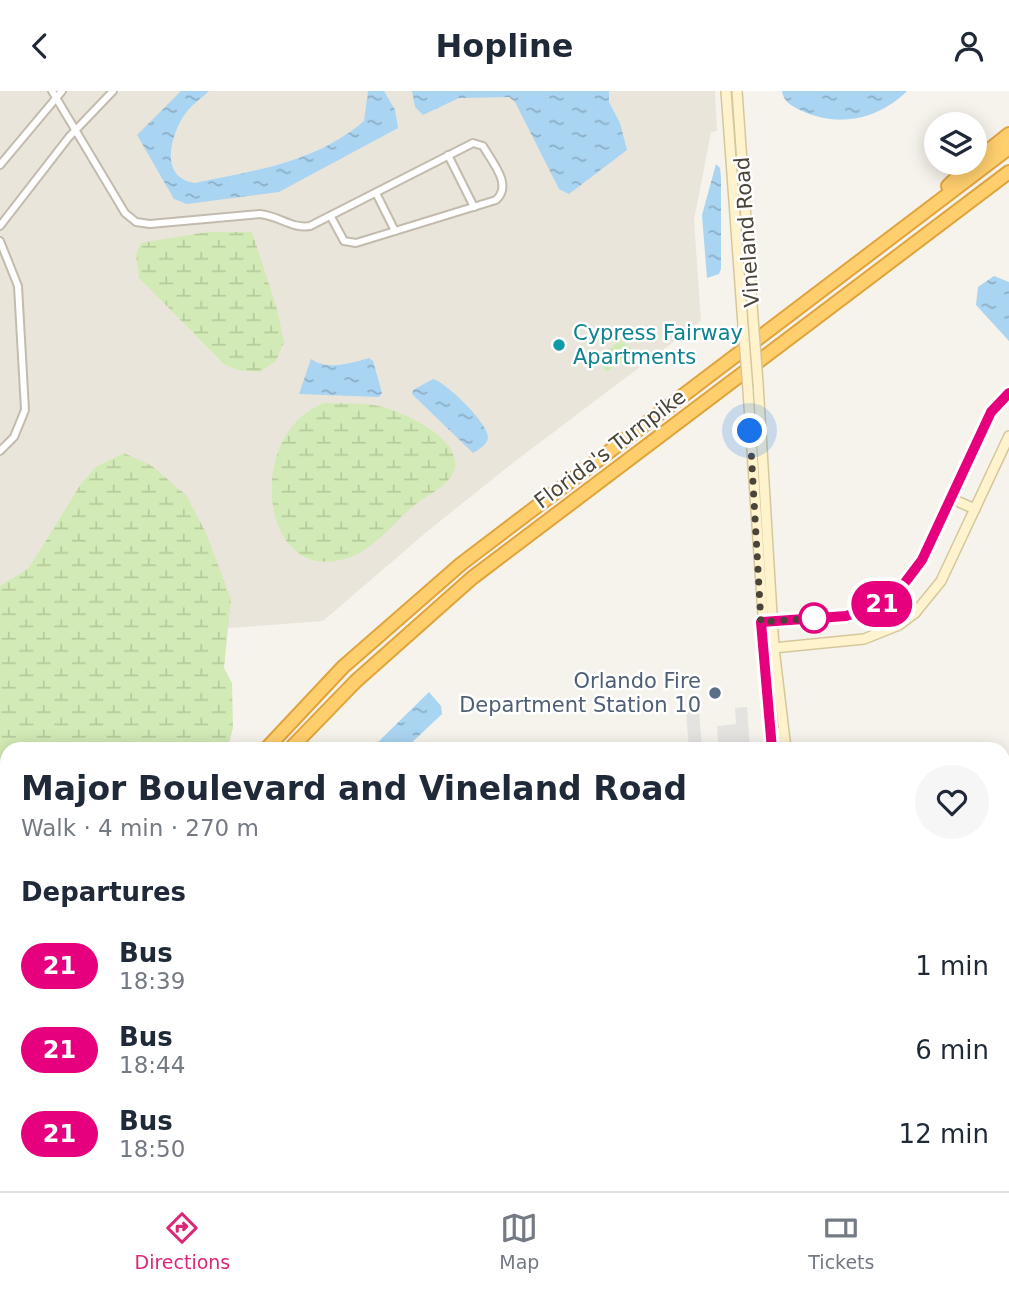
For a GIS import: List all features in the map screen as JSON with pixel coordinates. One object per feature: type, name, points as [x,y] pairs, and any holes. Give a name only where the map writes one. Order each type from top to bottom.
[{"type":"highway","points":[[987,152],[1009,134]]},
{"type":"highway","name":"Florida's Turnpike","points":[[272,742],[343,667],[460,564],[1009,148]]},
{"type":"highway","name":"Florida's Turnpike","points":[[297,742],[355,681],[472,579],[1009,172]]},
{"type":"highway","points":[[915,219],[961,175]]},
{"type":"street","points":[[0,226],[75,131],[113,91]]},
{"type":"street","name":"Vineland Road","points":[[726,91],[771,742]]},
{"type":"street","name":"Vineland Road","points":[[737,91],[772,621],[785,742]]},
{"type":"street","points":[[0,165],[57,93],[75,131],[125,213],[136,222],[150,224],[260,214],[302,227],[331,217],[467,145],[478,143],[483,146],[503,182],[500,197],[349,243],[341,237],[331,217]]},
{"type":"street","points":[[727,113],[738,113]]},
{"type":"street","points":[[448,155],[474,207]]},
{"type":"street","points":[[376,193],[395,231]]},
{"type":"street","points":[[0,241],[18,286],[25,410],[14,437],[0,451]]},
{"type":"street","points":[[761,622],[846,616],[883,604],[897,593],[922,560],[991,412],[1009,393]]},
{"type":"street","points":[[763,649],[864,639],[899,625],[915,613],[941,581],[1009,436]]},
{"type":"street","points":[[950,498],[975,509]]},
{"type":"street","points":[[897,593],[915,613]]},
{"type":"street","points":[[767,699],[776,742]]},
{"type":"shaded area","points":[[0,91],[715,91],[717,131],[711,132],[694,220],[701,321],[514,462],[429,530],[323,621],[0,645]]},
{"type":"shaded area","points":[[747,707],[750,742],[718,742],[717,726],[736,724],[735,708]]},
{"type":"shaded area","points":[[699,711],[701,742],[688,742],[686,712]]},
{"type":"green space","points":[[207,232],[252,232],[277,309],[284,342],[276,361],[260,372],[237,370],[224,364],[139,278],[136,255],[141,243]]},
{"type":"green space","points":[[620,340],[634,351],[606,372],[599,358]]},
{"type":"green space","points":[[324,403],[376,405],[405,415],[432,430],[443,440],[455,461],[453,473],[446,482],[417,503],[376,541],[361,552],[328,562],[302,555],[283,536],[274,509],[272,478],[280,447],[297,421]]},
{"type":"green space","points":[[124,453],[152,466],[186,495],[206,533],[231,599],[224,668],[232,683],[233,728],[229,742],[0,742],[0,586],[29,568],[81,484],[96,467]]},
{"type":"water","points":[[181,91],[209,91],[190,107],[182,119],[171,152],[175,172],[183,179],[195,183],[284,163],[326,146],[364,121],[368,91],[384,91],[395,110],[398,128],[279,192],[187,204],[174,199],[137,135]]},
{"type":"water","points":[[412,91],[609,91],[609,102],[620,123],[627,150],[569,194],[559,189],[515,102],[509,97],[459,98],[423,115],[415,107]]},
{"type":"water","points":[[782,91],[907,91],[896,101],[870,115],[842,120],[814,116],[800,110],[788,103]]},
{"type":"water","points":[[716,164],[720,168],[721,178],[721,269],[719,274],[707,278],[702,215]]},
{"type":"water","points":[[994,276],[1009,282],[1009,341],[976,305],[978,287]]},
{"type":"water","points":[[369,358],[373,361],[382,393],[379,397],[299,394],[311,359],[332,365]]},
{"type":"water","points":[[433,379],[466,405],[487,432],[486,443],[473,453],[412,394],[413,390]]},
{"type":"water","points":[[429,692],[441,706],[442,714],[412,742],[378,742]]},
{"type":"bus line","name":"21","points":[[771,742],[761,622],[846,616],[883,604],[897,593],[922,560],[991,412],[1009,393]]},
{"type":"place","name":"Cypress Fairway Apartments","points":[[559,345]]},
{"type":"place","name":"Orlando Fire Department Station 10","points":[[715,693]]},
{"type":"route","points":[[750,431],[761,622],[817,618],[814,618]]}]
